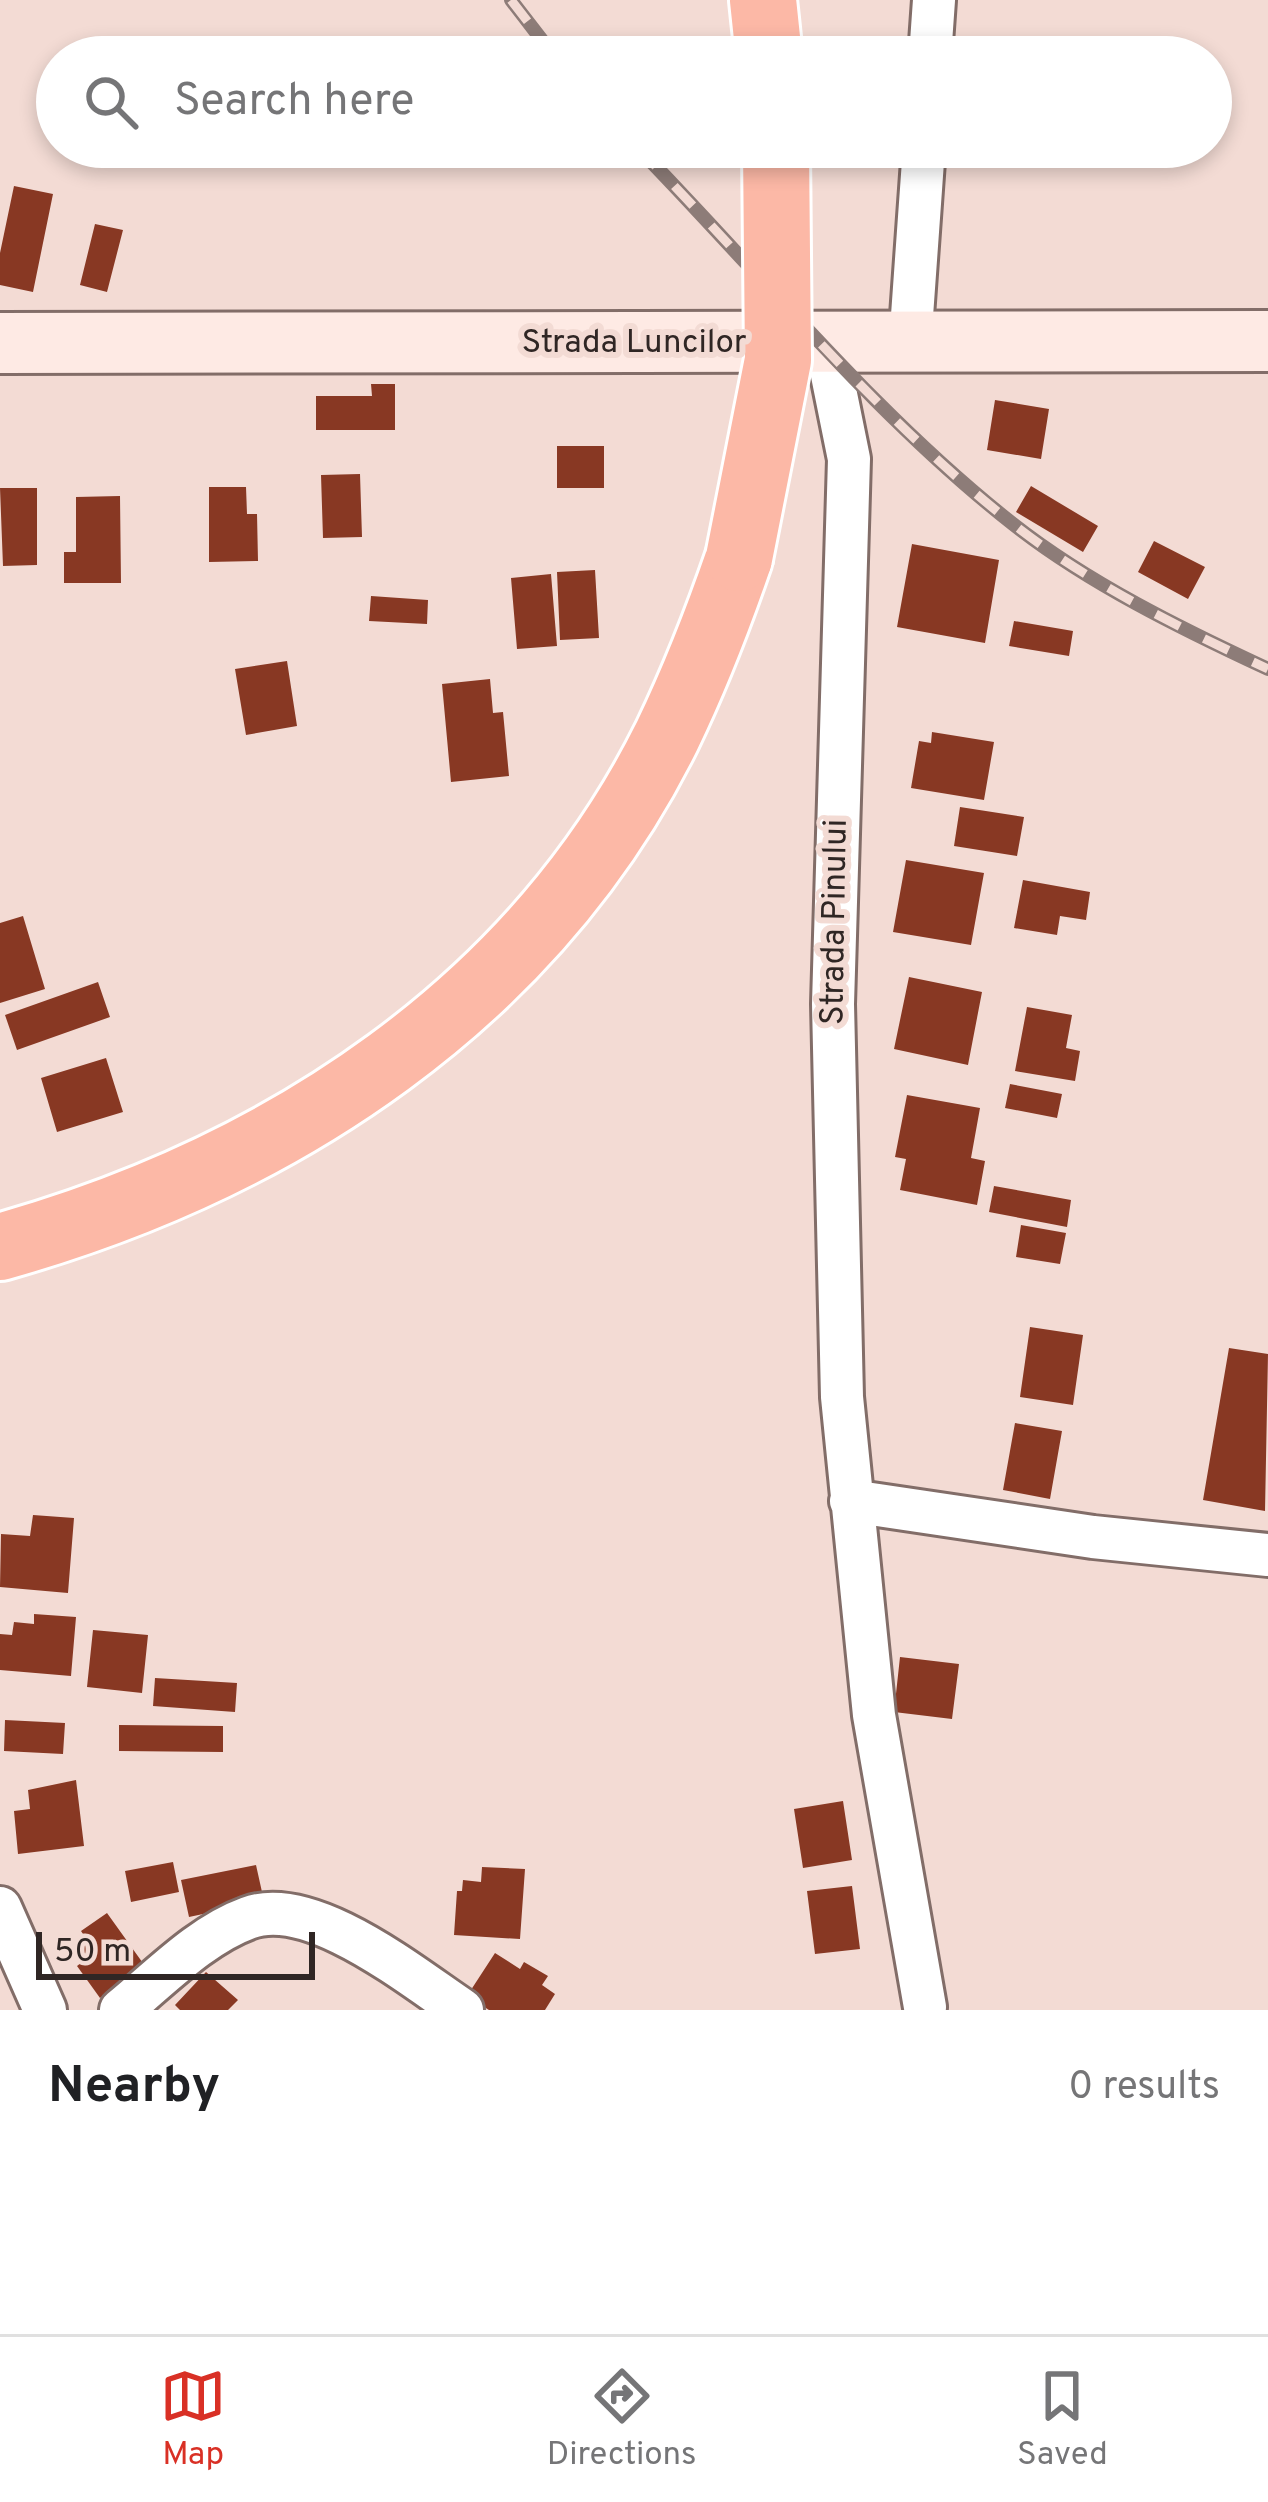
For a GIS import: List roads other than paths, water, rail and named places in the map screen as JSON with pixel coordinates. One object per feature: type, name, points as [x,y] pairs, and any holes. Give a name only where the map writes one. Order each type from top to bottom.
[{"type":"highway","points":[[763,0],[767,36]]},
{"type":"highway","points":[[0,1247],[148,1201],[279,1137],[346,1095],[462,1003],[536,926],[606,837],[665,740],[706,650],[739,559],[778,360],[776,168]]},
{"type":"main road","name":"Strada Luncilor","points":[[0,343],[1268,341]]},
{"type":"street","points":[[931,36],[934,0]]},
{"type":"street","points":[[910,344],[923,168]]},
{"type":"street","name":"Strada Pinului","points":[[826,345],[843,407],[849,459],[832,1004],[834,1225],[850,1502],[874,1715],[925,2007]]},
{"type":"street","points":[[850,1502],[1093,1537],[1268,1555]]},
{"type":"street","points":[[0,1908],[45,2010]]},
{"type":"street","points":[[122,2010],[230,1926],[253,1916],[275,1914],[326,1926],[463,2010]]},
{"type":"railway","points":[[511,0],[539,36]]},
{"type":"railway","points":[[657,168],[865,390],[1013,524],[1104,585],[1268,669]]}]
